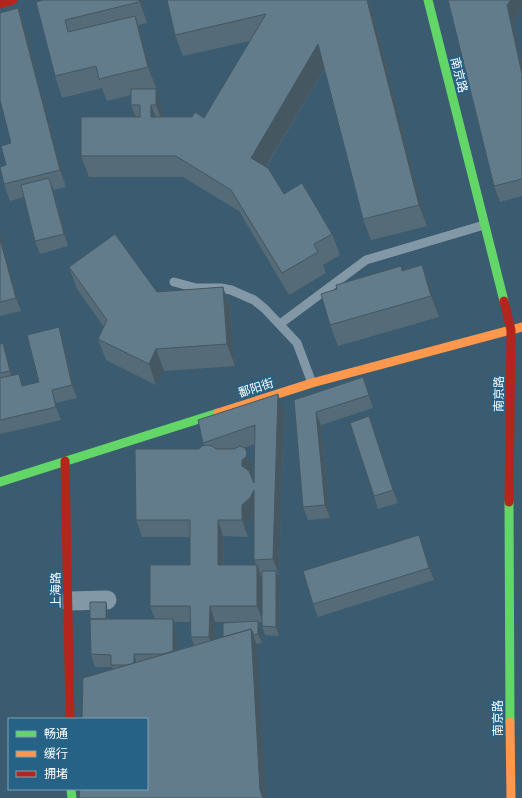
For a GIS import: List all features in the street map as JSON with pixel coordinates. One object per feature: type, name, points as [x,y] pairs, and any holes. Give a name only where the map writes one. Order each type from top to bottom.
[{"type":"street","points":[[0,4],[13,0]]},
{"type":"street","name":"南京路","points":[[428,0],[484,225],[512,330],[509,500],[511,798]]},
{"type":"street","name":"鄱阳街","points":[[0,482],[312,383],[522,327]]},
{"type":"street","name":"上海路","points":[[65,461],[70,717]]},
{"type":"street","points":[[68,601],[107,600]]},
{"type":"street","points":[[70,717],[88,708]]},
{"type":"lane","points":[[280,324],[366,260],[484,225]]},
{"type":"lane","points":[[174,282],[196,288],[221,288],[254,300],[266,309],[297,342],[312,383]]},
{"type":"building","points":[[42,0],[139,0],[139,2],[65,20],[68,32],[135,16],[148,67],[99,79],[96,66],[55,76],[36,2]]},
{"type":"building","points":[[167,0],[367,0],[419,205],[363,219],[318,44],[251,158],[268,168],[284,194],[302,183],[332,234],[314,244],[318,252],[282,273],[231,190],[176,156],[81,156],[81,117],[140,117],[140,105],[131,105],[131,89],[156,89],[156,105],[151,105],[151,117],[192,117],[195,112],[204,118],[266,14],[175,35]]},
{"type":"building","points":[[448,0],[511,0],[507,5],[522,74],[522,179],[494,186]]},
{"type":"building","points":[[18,8],[60,170],[4,184],[0,167],[6,165],[1,146],[11,143],[0,100],[0,13]]},
{"type":"building","points":[[49,178],[64,234],[35,241],[21,185]]},
{"type":"building","points":[[115,234],[157,292],[223,287],[227,344],[156,349],[149,364],[98,339],[107,320],[69,267]]},
{"type":"building","points":[[0,239],[16,298],[0,302]]},
{"type":"building","points":[[422,265],[431,296],[330,325],[321,294],[337,289],[336,285],[401,266],[402,271]]},
{"type":"building","points":[[59,327],[72,385],[52,390],[56,407],[0,420],[0,378],[19,374],[22,386],[39,382],[27,335]]},
{"type":"building","points":[[3,343],[10,371],[0,373],[0,344]]},
{"type":"building","points":[[363,377],[369,395],[316,412],[325,505],[303,507],[294,400]]},
{"type":"building","points":[[278,394],[273,559],[254,560],[254,490],[250,498],[242,505],[242,520],[218,520],[218,565],[257,565],[257,606],[210,606],[209,637],[191,637],[190,606],[150,606],[150,565],[190,565],[190,520],[136,520],[135,449],[199,449],[202,446],[207,445],[216,449],[234,449],[240,446],[245,448],[247,453],[246,457],[242,460],[242,466],[249,471],[254,483],[255,425],[203,443],[198,420]]},
{"type":"building","points":[[369,416],[393,490],[374,496],[350,423]]},
{"type":"building","points":[[419,535],[429,568],[313,604],[303,571]]},
{"type":"building","points":[[262,571],[276,571],[276,627],[262,626]]},
{"type":"building","points":[[90,602],[106,602],[106,619],[90,619]]},
{"type":"building","points":[[90,619],[173,619],[173,651],[163,654],[134,654],[134,663],[127,665],[111,665],[111,655],[91,654]]},
{"type":"building","points":[[258,621],[258,634],[254,635],[251,629],[223,637],[223,623]]},
{"type":"building","points":[[251,629],[260,790],[263,798],[79,798],[80,790],[148,790],[148,718],[82,718],[83,678]]},
{"type":"traffic: fast","points":[[428,0],[504,301]]},
{"type":"traffic: fast","points":[[0,482],[218,413]]},
{"type":"traffic: fast","points":[[509,502],[510,722]]},
{"type":"traffic: fast","points":[[71,790],[72,798]]},
{"type":"traffic: slow","points":[[218,413],[312,383],[522,327]]},
{"type":"traffic: slow","points":[[510,722],[511,798]]},
{"type":"traffic: jam","points":[[0,4],[13,0]]},
{"type":"traffic: jam","points":[[504,301],[511,330],[509,502]]},
{"type":"traffic: jam","points":[[65,461],[70,718]]}]
